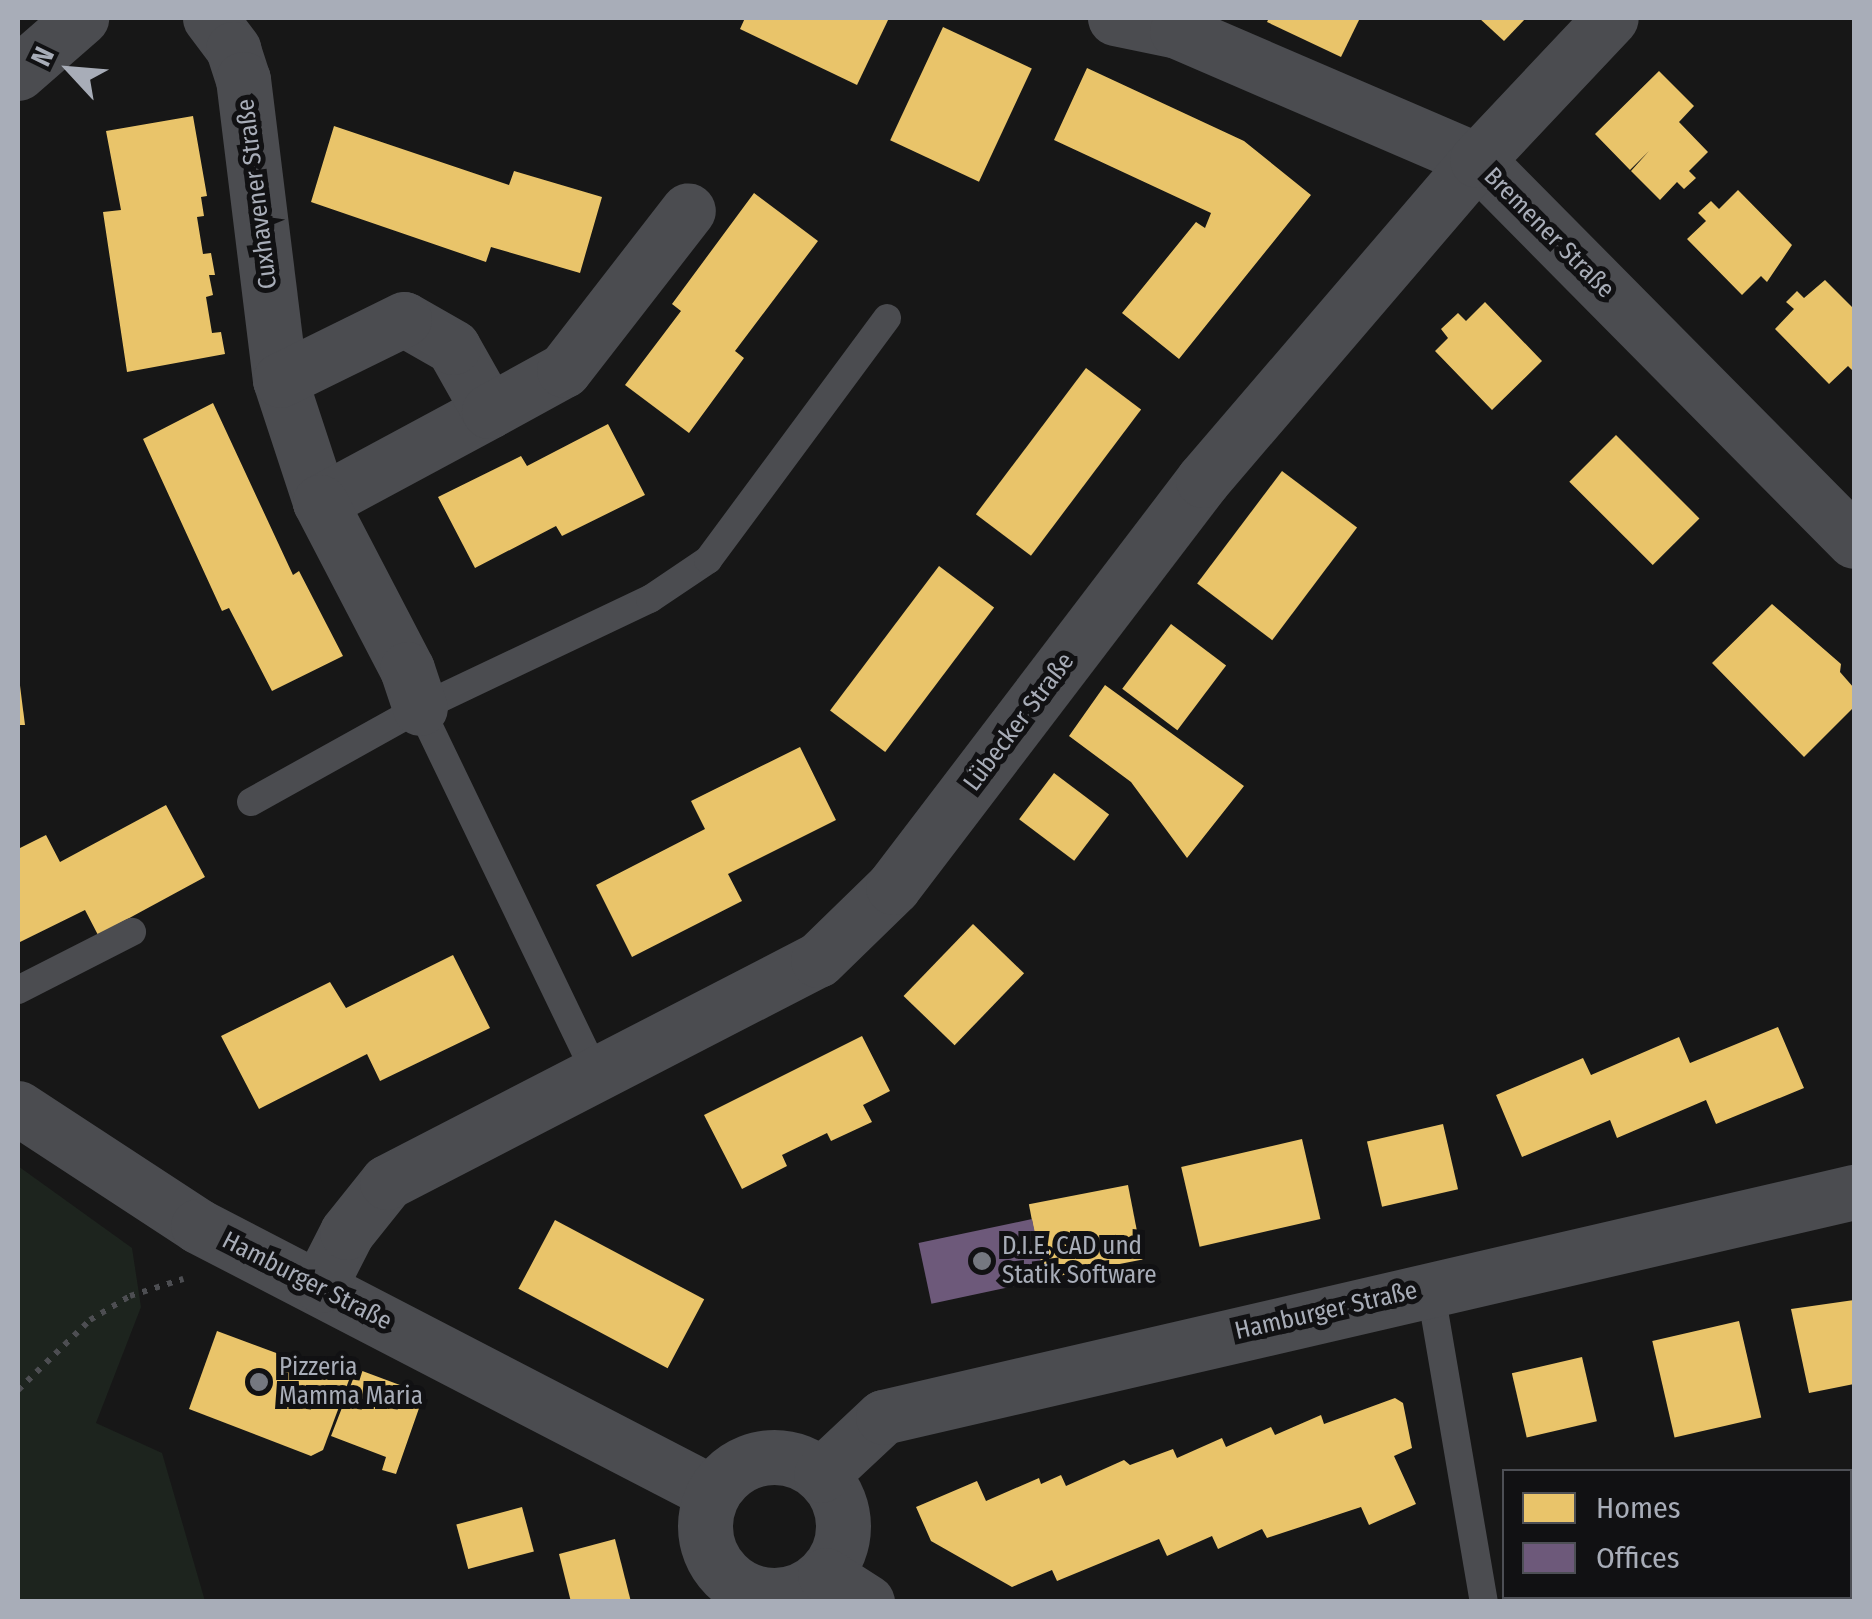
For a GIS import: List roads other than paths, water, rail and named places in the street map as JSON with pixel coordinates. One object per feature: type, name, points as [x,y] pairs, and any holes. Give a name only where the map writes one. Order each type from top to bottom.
[{"type":"street","points":[[18,73],[81,18]]},
{"type":"street","name":"Cuxhavener Straße","points":[[210,18],[233,48],[243,79],[280,380],[320,502],[420,708]]},
{"type":"street","name":"Bremener Straße","points":[[1115,18],[1177,31],[1477,160],[1854,540]]},
{"type":"street","name":"Lübecker Straße","points":[[320,1285],[347,1232],[386,1182],[818,960],[893,886],[1203,480],[1477,160],[1611,18]]},
{"type":"street","points":[[320,502],[564,370],[688,210]]},
{"type":"street","points":[[280,380],[404,320],[453,347],[489,411]]},
{"type":"street","name":"Hamburger Straße","points":[[18,1108],[161,1203],[713,1493]]},
{"type":"street","name":"Hamburger Straße","points":[[821,1476],[883,1417],[1430,1287],[1854,1192]]},
{"type":"street","points":[[763,1458],[794,1459],[821,1476],[842,1516],[840,1547],[846,1589],[776,1594],[723,1590],[705,1542],[713,1493],[734,1471],[763,1458]]},
{"type":"lane","points":[[250,802],[420,708],[650,598],[708,560],[887,318]]},
{"type":"lane","points":[[420,708],[597,1074]]},
{"type":"lane","points":[[18,990],[132,932]]},
{"type":"lane","points":[[1430,1287],[1484,1602]]},
{"type":"place","name":"D.I.E. CAD und Statik Software","points":[[982,1261]]},
{"type":"place","name":"Pizzeria Mamma Maria","points":[[259,1382]]}]
